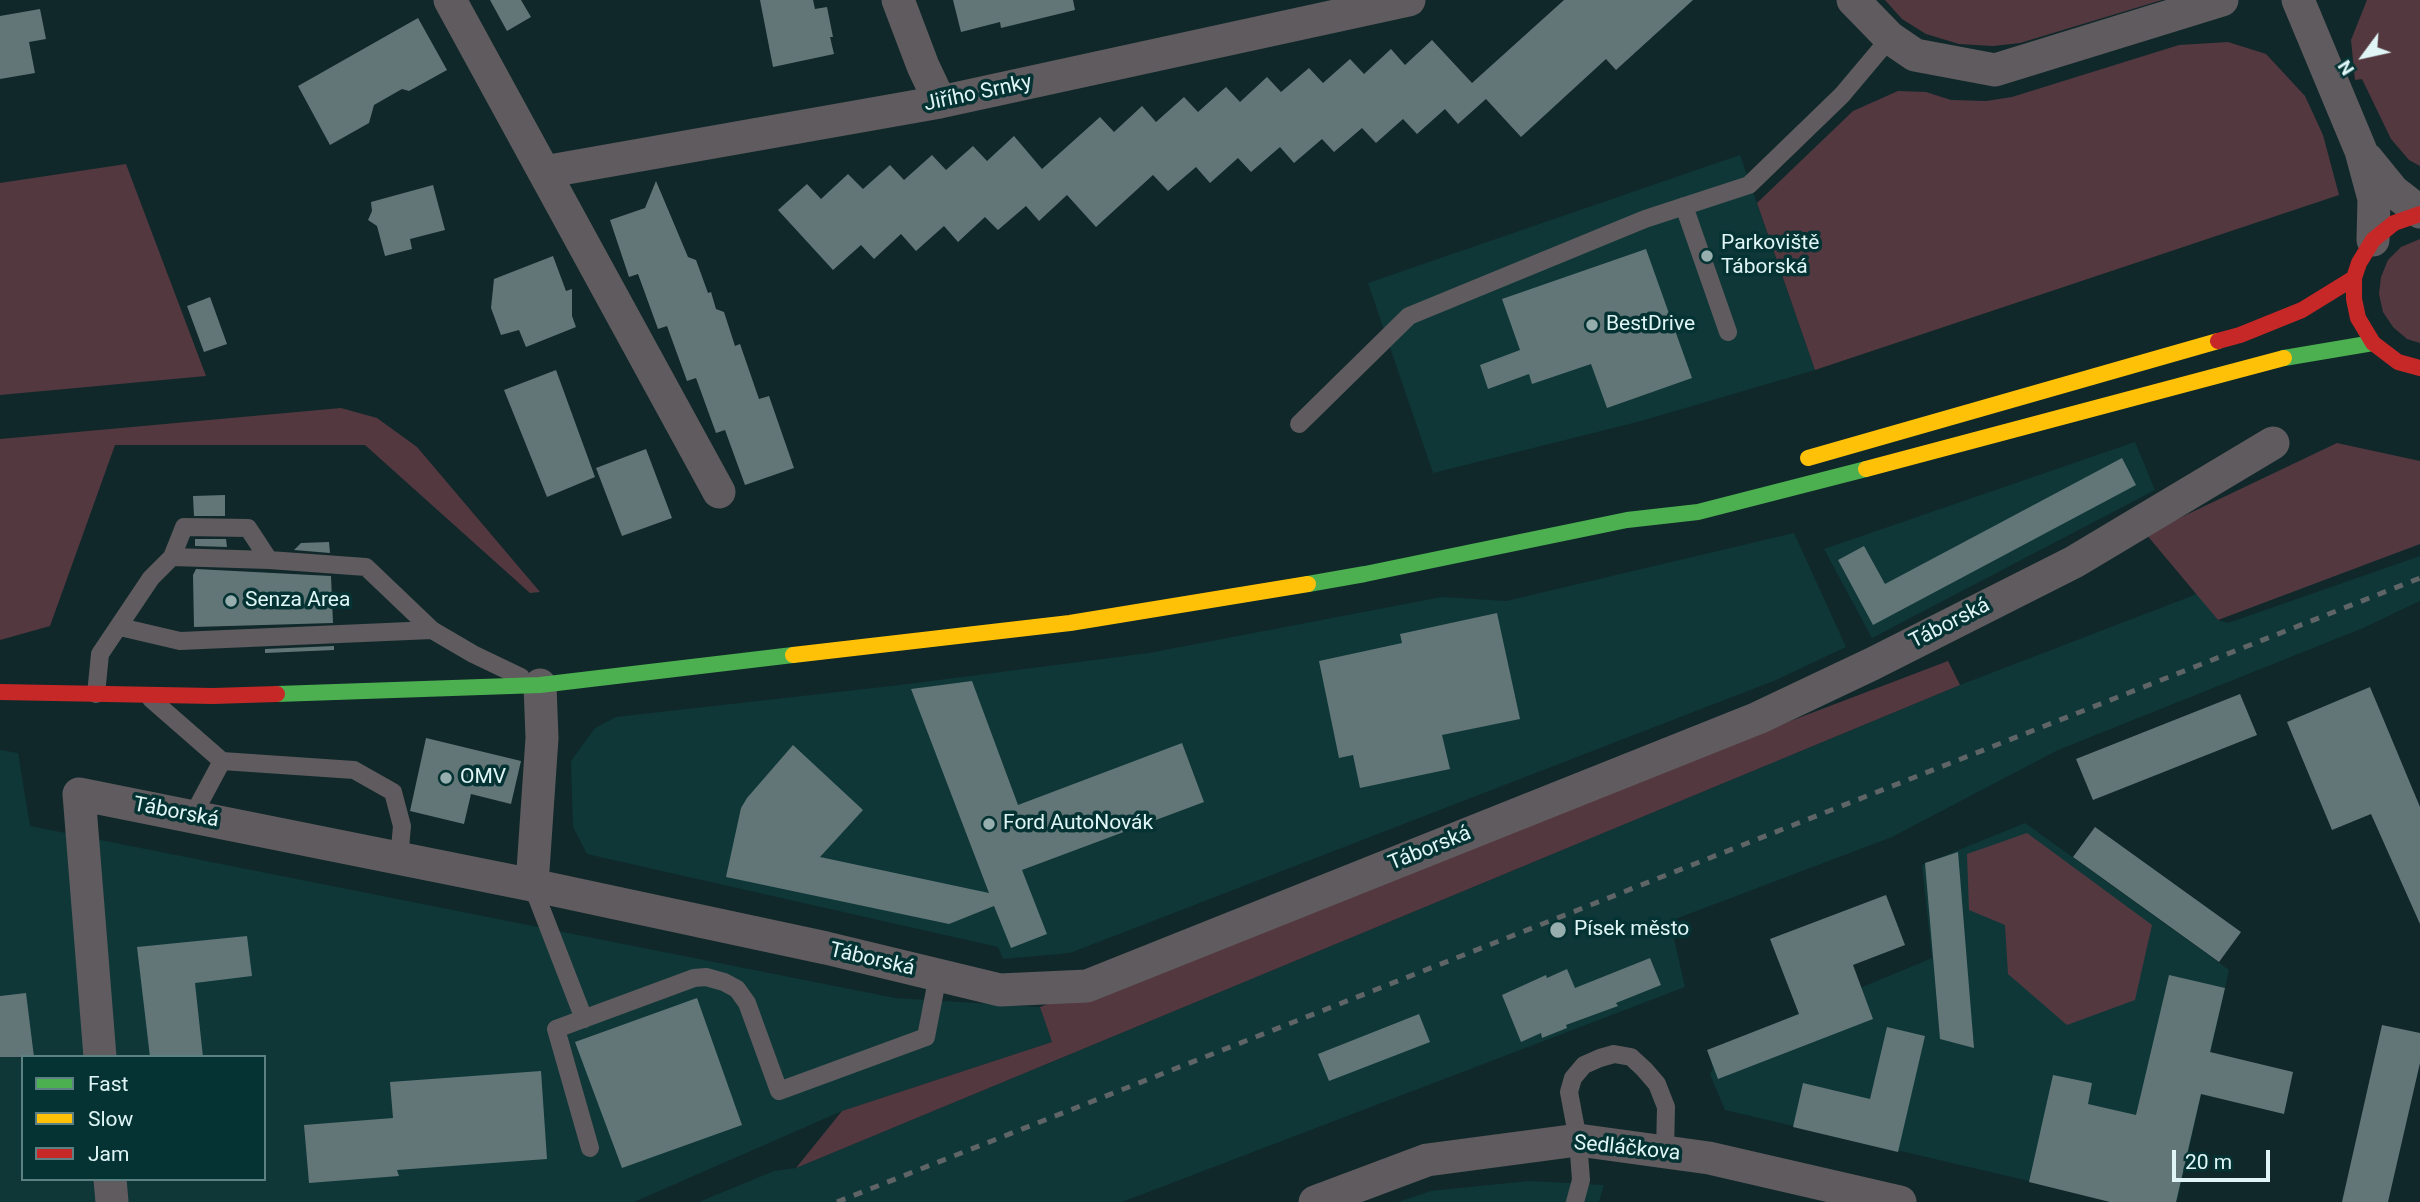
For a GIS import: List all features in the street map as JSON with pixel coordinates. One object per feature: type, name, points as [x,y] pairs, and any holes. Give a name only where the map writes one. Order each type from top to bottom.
[{"type":"main road","points":[[2420,213],[2394,223],[2373,240],[2359,263],[2354,278],[2358,318],[2373,343],[2398,362],[2420,369]]},
{"type":"main road","points":[[1791,463],[1975,409],[2113,373],[2240,334],[2302,310],[2354,278]]},
{"type":"main road","points":[[0,692],[213,696],[540,685],[1070,623],[1365,574],[1628,520],[1698,512],[2271,361],[2373,343]]},
{"type":"main road","points":[[1628,520],[1672,500]]},
{"type":"street","points":[[450,0],[719,492]]},
{"type":"street","points":[[898,0],[940,102]]},
{"type":"street","name":"Jiřího Srnky","points":[[544,172],[940,102],[1409,0]]},
{"type":"street","points":[[1853,0],[1890,38],[1915,55],[1995,70],[2222,0]]},
{"type":"street","points":[[2298,0],[2361,151],[2374,199],[2373,240]]},
{"type":"street","points":[[2361,151],[2393,191],[2420,213]]},
{"type":"street","name":"Táborská","points":[[100,1055],[79,794],[531,885],[826,948],[1000,990],[1087,986],[1758,718],[2074,562],[2273,443]]},
{"type":"street","points":[[531,885],[542,738],[540,685]]},
{"type":"street","name":"Sedláčkova","points":[[1315,1202],[1427,1160],[1578,1140],[1709,1158],[1900,1202]]},
{"type":"street","points":[[110,1181],[112,1202]]},
{"type":"lane","points":[[1299,424],[1409,316],[1645,219],[1749,185],[1842,95],[1890,38]]},
{"type":"lane","points":[[1684,206],[1728,332]]},
{"type":"lane","points":[[96,694],[100,654],[151,578],[172,557],[184,527],[248,528],[269,560]]},
{"type":"lane","points":[[172,557],[366,567],[432,630],[473,654],[540,685]]},
{"type":"lane","points":[[120,627],[180,641],[432,630]]},
{"type":"lane","points":[[146,695],[222,761],[354,770],[393,792],[402,826],[399,859]]},
{"type":"lane","points":[[192,817],[222,761]]},
{"type":"lane","points":[[531,885],[584,1019]]},
{"type":"lane","points":[[590,1148],[556,1029],[694,978],[706,977],[724,982],[737,989],[747,1003],[779,1091],[926,1037],[938,975]]},
{"type":"lane","points":[[1575,1202],[1581,1180],[1578,1140],[1569,1092],[1573,1078],[1584,1065],[1600,1058],[1619,1055],[1631,1057],[1657,1084],[1666,1107],[1665,1152]]},
{"type":"shaded area","points":[[1885,0],[2162,0],[2020,43],[1993,46],[1959,44],[1926,34],[1902,19]]},
{"type":"shaded area","points":[[2367,0],[2420,0],[2420,166],[2409,160],[2391,139],[2362,79],[2355,80],[2351,40]]},
{"type":"shaded area","points":[[2228,42],[2266,54],[2305,96],[2323,135],[2339,195],[1815,370],[1757,203],[1853,111],[1898,91],[1926,92],[1951,100],[1986,101],[2012,97],[2179,45]]},
{"type":"shaded area","points":[[1740,155],[1815,370],[1641,421],[1433,473],[1368,283]]},
{"type":"shaded area","points":[[126,164],[206,376],[0,395],[0,183]]},
{"type":"shaded area","points":[[2420,239],[2420,343],[2407,339],[2393,327],[2383,312],[2379,294],[2381,277],[2388,260],[2401,247]]},
{"type":"shaded area","points":[[341,408],[377,418],[417,447],[540,592],[530,593],[365,445],[115,445],[50,626],[0,640],[0,439]]},
{"type":"shaded area","points":[[2135,442],[2155,490],[1872,638],[1824,549]]},
{"type":"shaded area","points":[[2337,443],[2420,461],[2420,544],[2218,620],[2146,534]]},
{"type":"shaded area","points":[[1794,533],[1846,647],[1776,680],[1070,953],[1003,959],[998,947],[587,854],[573,827],[571,761],[595,728],[616,717],[1149,653],[1442,597],[1506,601]]},
{"type":"shaded area","points":[[2420,556],[2420,601],[2363,628],[2058,750],[1892,837],[1670,921],[1685,987],[1122,1202],[699,1202],[774,1171],[796,1168],[1960,685],[2197,594],[2218,620],[2228,623]]},
{"type":"shaded area","points":[[1948,661],[1960,685],[796,1168],[842,1111],[1052,1042],[1040,1007]]},
{"type":"shaded area","points":[[0,750],[18,753],[30,826],[895,998],[1040,1007],[1052,1042],[842,1111],[634,1202],[0,1202]]},
{"type":"shaded area","points":[[2025,823],[2229,970],[2177,1202],[2119,1202],[1725,1110],[1710,1074],[1713,1069],[1709,1051],[1932,958],[1922,865]]},
{"type":"shaded area","points":[[2027,833],[2152,925],[2135,1000],[2067,1025],[2008,974],[2005,925],[1969,910],[1967,854]]},
{"type":"shaded area","points":[[1529,1181],[1604,1185],[1599,1202],[1398,1202],[1431,1191]]},
{"type":"building","points":[[490,0],[521,0],[531,17],[507,31]]},
{"type":"building","points":[[760,0],[813,0],[815,9],[827,7],[834,54],[773,67]]},
{"type":"building","points":[[953,0],[1073,0],[1075,10],[1001,28],[1000,22],[961,32]]},
{"type":"building","points":[[1564,0],[1693,0],[1616,70],[1606,59],[1521,137],[1486,99],[1458,124],[1445,109],[1417,134],[1403,119],[1376,143],[1362,128],[1334,152],[1322,139],[1294,163],[1280,147],[1251,172],[1238,158],[1210,183],[1196,167],[1168,191],[1153,175],[1096,227],[1067,195],[1039,221],[1026,206],[998,230],[985,217],[958,242],[944,226],[916,251],[901,234],[874,259],[861,245],[833,270],[778,210],[807,184],[821,199],[848,174],[863,189],[890,165],[904,180],[932,155],[946,170],[973,146],[987,161],[1014,136],[1042,169],[1100,117],[1114,132],[1142,106],[1156,122],[1184,97],[1198,112],[1226,87],[1240,102],[1267,77],[1281,92],[1309,68],[1323,83],[1350,59],[1364,74],[1391,49],[1405,65],[1432,40],[1472,83]]},
{"type":"building","points":[[40,9],[46,39],[29,42],[35,73],[0,79],[0,16]]},
{"type":"building","points":[[418,18],[447,70],[409,91],[402,89],[374,105],[369,123],[330,145],[298,86]]},
{"type":"building","points":[[656,181],[688,257],[696,260],[716,309],[724,312],[735,346],[740,344],[759,399],[769,396],[794,468],[745,485],[725,430],[716,433],[696,378],[687,381],[667,326],[658,329],[638,274],[629,277],[610,220],[645,208]]},
{"type":"building","points":[[433,185],[445,230],[410,239],[412,249],[385,256],[377,226],[368,220],[372,211],[371,202]]},
{"type":"building","name":"BestDrive","points":[[1646,249],[1692,378],[1607,408],[1591,364],[1532,384],[1529,374],[1488,389],[1480,365],[1520,350],[1502,299]]},
{"type":"building","points":[[553,256],[566,291],[572,289],[572,316],[576,327],[526,347],[519,330],[501,335],[491,308],[494,279]]},
{"type":"building","points":[[210,297],[227,344],[204,352],[187,306]]},
{"type":"building","points":[[556,370],[595,477],[547,497],[504,390]]},
{"type":"building","points":[[646,449],[672,518],[622,536],[596,468]]},
{"type":"building","points":[[2122,458],[2136,485],[1873,625],[1838,560],[1864,546],[1885,584]]},
{"type":"building","points":[[225,495],[225,516],[194,516],[193,496]]},
{"type":"building","points":[[195,539],[226,539],[227,547],[195,546]]},
{"type":"building","points":[[329,542],[330,553],[294,550],[301,543]]},
{"type":"building","points":[[196,569],[331,576],[333,623],[194,627],[193,575]]},
{"type":"building","points":[[1497,613],[1520,719],[1442,735],[1450,769],[1360,788],[1353,755],[1339,758],[1319,661],[1402,643],[1400,634]]},
{"type":"building","points":[[334,646],[334,650],[265,653],[265,649]]},
{"type":"building","points":[[972,681],[1018,805],[1182,743],[1204,802],[1022,870],[1047,934],[1011,948],[994,906],[949,924],[726,877],[741,808],[793,745],[863,810],[820,857],[989,893],[911,689]]},
{"type":"building","points":[[2370,687],[2420,807],[2420,924],[2371,814],[2332,830],[2287,722]]},
{"type":"building","points":[[2240,694],[2257,735],[2093,800],[2076,759]]},
{"type":"building","points":[[426,738],[521,761],[511,804],[471,794],[464,824],[410,811]]},
{"type":"building","points":[[2095,827],[2241,932],[2219,962],[2073,857]]},
{"type":"building","points":[[1958,852],[1974,1048],[1940,1039],[1925,863]]},
{"type":"building","points":[[1886,895],[1905,945],[1853,965],[1873,1019],[1718,1079],[1707,1050],[1799,1014],[1770,939]]},
{"type":"building","points":[[247,936],[252,976],[195,983],[203,1055],[150,1055],[137,947]]},
{"type":"building","points":[[1650,958],[1661,985],[1616,1003],[1618,1006],[1566,1025],[1567,1028],[1542,1038],[1541,1033],[1521,1042],[1502,995],[1546,975],[1547,978],[1567,969],[1575,988]]},
{"type":"building","points":[[2169,975],[2225,988],[2210,1052],[2293,1072],[2284,1114],[2201,1094],[2176,1202],[2110,1202],[2029,1182],[2053,1075],[2092,1083],[2088,1104],[2136,1115]]},
{"type":"building","points":[[26,993],[34,1055],[0,1057],[0,996]]},
{"type":"building","points":[[697,998],[742,1125],[622,1168],[575,1042]]},
{"type":"building","points":[[1419,1014],[1430,1042],[1329,1081],[1318,1054]]},
{"type":"building","points":[[2382,1025],[2420,1033],[2420,1063],[2388,1202],[2342,1202]]},
{"type":"building","points":[[1887,1027],[1925,1036],[1898,1152],[1793,1127],[1803,1083],[1870,1099]]},
{"type":"building","points":[[541,1071],[547,1159],[397,1170],[399,1176],[309,1183],[304,1125],[393,1118],[390,1082]]},
{"type":"railway","points":[[837,1202],[2420,578]]},
{"type":"traffic: fast","points":[[2284,358],[2373,343]]},
{"type":"traffic: fast","points":[[1308,584],[1627,520],[1698,512],[1866,469]]},
{"type":"traffic: fast","points":[[277,694],[540,685],[793,655]]},
{"type":"traffic: slow","points":[[1808,458],[2218,341]]},
{"type":"traffic: slow","points":[[1866,469],[2284,358]]},
{"type":"traffic: slow","points":[[793,655],[1070,623],[1308,584]]},
{"type":"traffic: jam","points":[[2420,214],[2394,223],[2373,240],[2359,263],[2354,278],[2358,318],[2373,343],[2398,362],[2420,368]]},
{"type":"traffic: jam","points":[[2218,341],[2302,310],[2354,278]]},
{"type":"traffic: jam","points":[[0,692],[213,696],[277,694]]},
{"type":"place","name":"Parkoviště Táborská","points":[[1707,256]]},
{"type":"place","name":"BestDrive","points":[[1592,325]]},
{"type":"place","name":"Senza Area","points":[[231,601]]},
{"type":"place","name":"OMV","points":[[446,778]]},
{"type":"place","name":"Ford AutoNovák","points":[[989,824]]},
{"type":"place","name":"Písek město","points":[[1558,930]]}]
